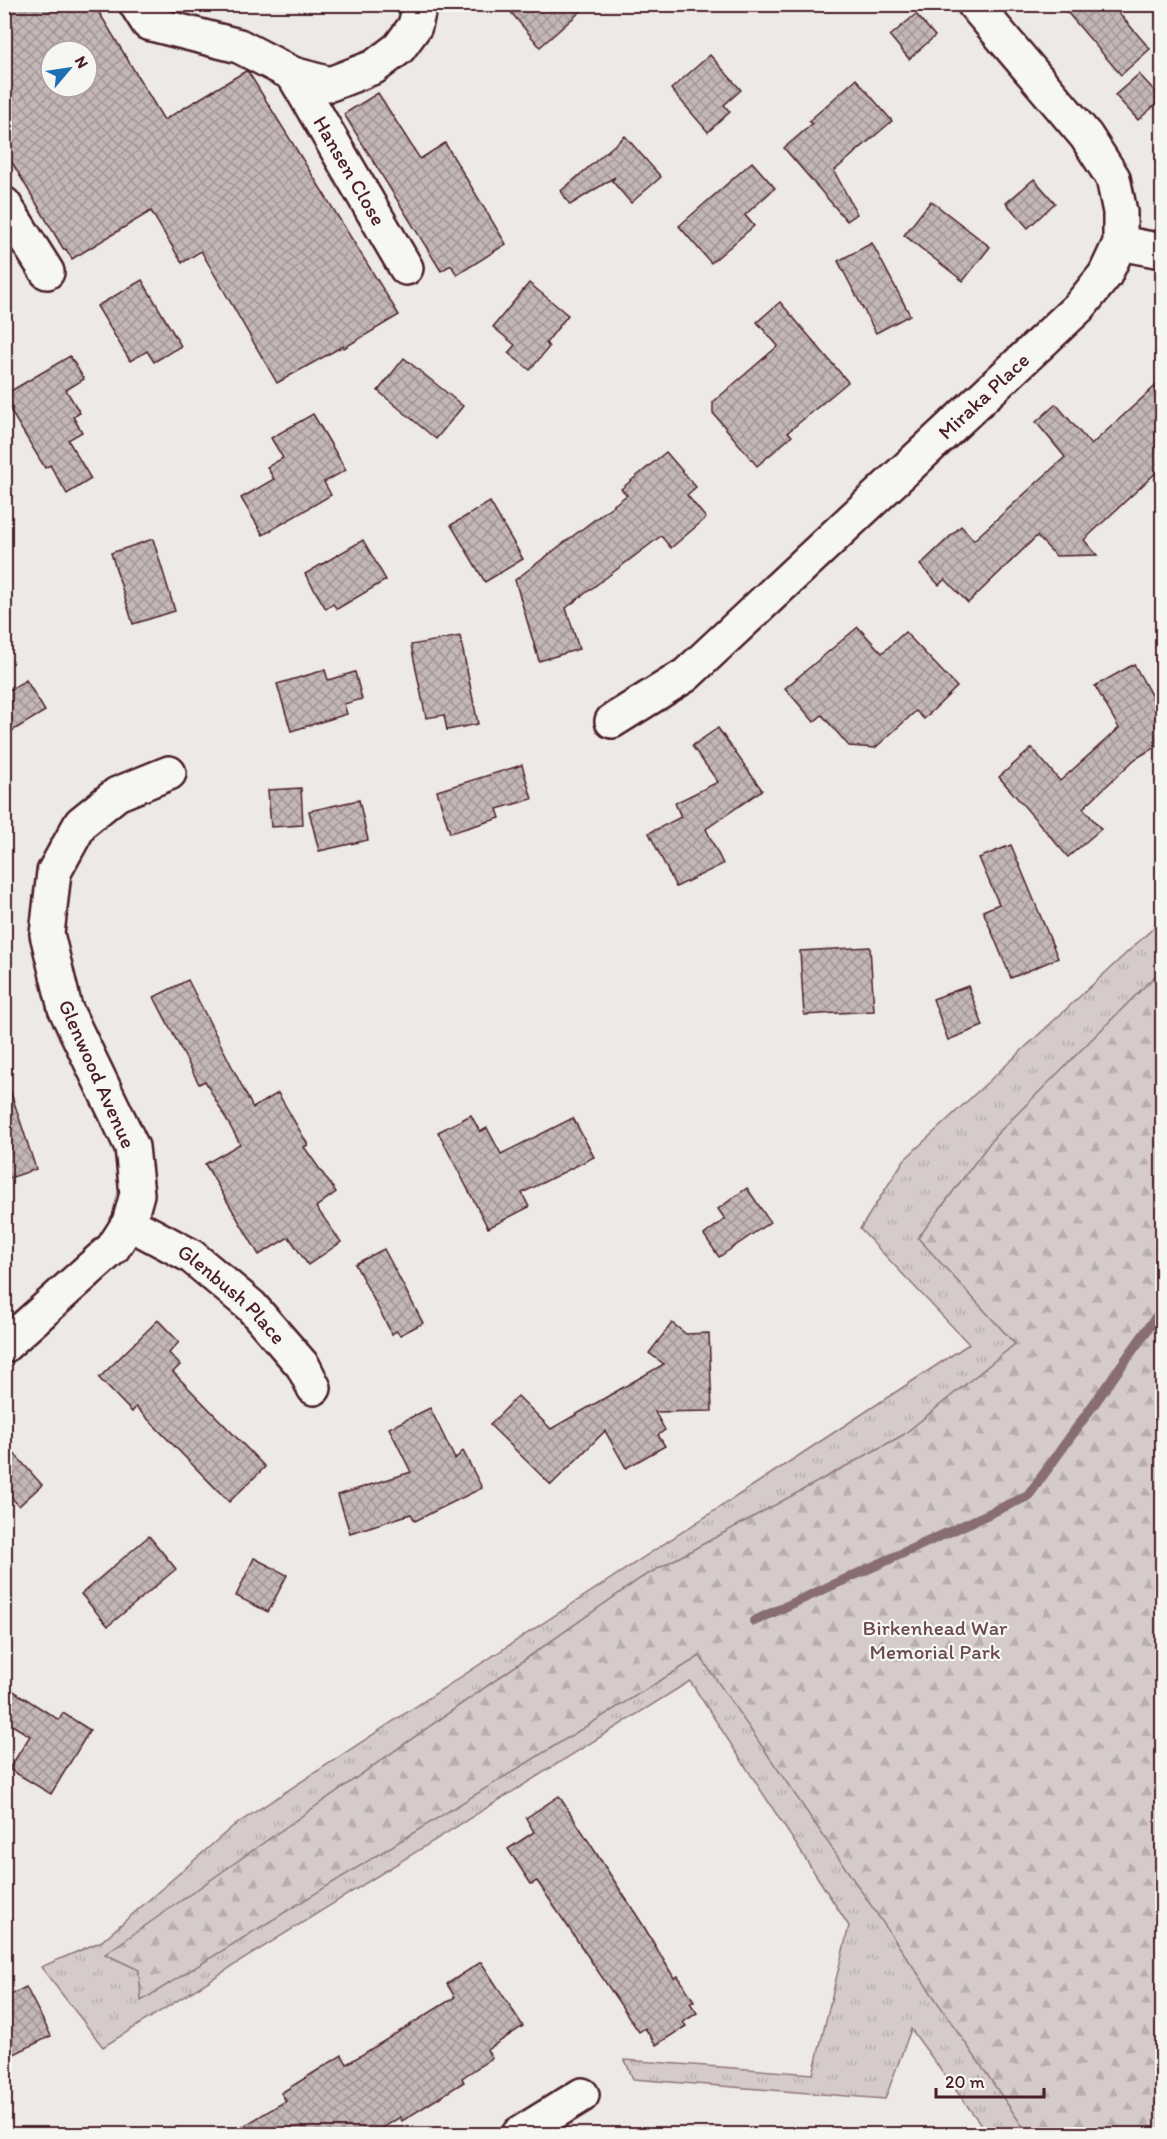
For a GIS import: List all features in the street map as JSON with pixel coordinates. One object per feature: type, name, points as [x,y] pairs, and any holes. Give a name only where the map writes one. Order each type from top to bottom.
[{"type":"street","name":"Hansen Close","points":[[136,4],[148,23],[239,46],[293,74],[330,84],[374,67],[399,48],[415,26],[420,4]]},
{"type":"street","name":"Miraka Place","points":[[612,722],[686,675],[1079,307],[1105,275],[1120,243],[1120,212],[1113,178],[1086,136],[974,4]]},
{"type":"street","name":"Hansen Close","points":[[293,74],[406,268]]},
{"type":"street","points":[[4,204],[47,272]]},
{"type":"street","points":[[1120,243],[1162,251]]},
{"type":"street","name":"Glenwood Avenue","points":[[4,1347],[113,1248],[129,1223],[137,1194],[132,1147],[65,1008],[47,934],[54,872],[81,823],[117,794],[169,773]]},
{"type":"street","name":"Glenbush Place","points":[[129,1223],[191,1256],[251,1306],[303,1366],[314,1388]]},
{"type":"street","points":[[519,2134],[582,2095]]},
{"type":"green space","name":"Birkenhead War Memorial Park","points":[[1162,920],[1162,2134],[988,2134],[911,2029],[885,2099],[633,2079],[625,2060],[813,2074],[849,1926],[690,1681],[103,2047],[41,1967],[102,1941],[232,1827],[969,1344],[860,1229],[904,1160]]},
{"type":"green space","name":"Birkenhead War Memorial Park","points":[[1162,969],[1162,2134],[1033,2134],[1021,2124],[700,1656],[141,2001],[139,1970],[105,1954],[641,1578],[903,1435],[1015,1344],[918,1238],[995,1136]]},
{"type":"building","points":[[4,4],[94,4],[164,120],[246,71],[249,73],[399,315],[344,348],[343,346],[277,383],[201,251],[182,263],[151,211],[72,259],[66,249],[64,250],[4,149]]},
{"type":"building","points":[[504,4],[589,4],[540,47]]},
{"type":"building","points":[[1060,4],[1111,4],[1150,49],[1121,75]]},
{"type":"building","points":[[916,14],[935,36],[909,59],[890,36]]},
{"type":"building","points":[[710,55],[741,90],[724,105],[730,112],[708,132],[671,89]]},
{"type":"building","points":[[1139,74],[1162,99],[1138,120],[1115,95]]},
{"type":"building","points":[[856,79],[892,121],[834,171],[857,214],[847,221],[784,148],[812,124],[809,121]]},
{"type":"building","points":[[378,93],[420,159],[445,143],[506,244],[457,275],[451,265],[441,271],[344,114]]},
{"type":"building","points":[[625,136],[661,177],[631,203],[612,181],[615,177],[570,205],[561,191]]},
{"type":"building","points":[[752,162],[775,188],[745,215],[754,226],[711,263],[679,226]]},
{"type":"building","points":[[1034,179],[1055,203],[1028,228],[1006,203]]},
{"type":"building","points":[[931,201],[990,247],[963,281],[904,235]]},
{"type":"building","points":[[872,243],[910,315],[876,333],[838,261]]},
{"type":"building","points":[[142,280],[181,346],[154,362],[147,351],[130,361],[97,306]]},
{"type":"building","points":[[529,283],[568,315],[546,343],[549,347],[530,370],[508,353],[515,345],[493,327]]},
{"type":"building","points":[[780,302],[848,382],[788,432],[792,436],[757,466],[713,413],[713,402],[778,346],[757,322]]},
{"type":"building","points":[[70,356],[84,379],[66,390],[80,413],[73,417],[82,432],[68,440],[91,479],[67,494],[50,465],[45,468],[4,400],[4,395]]},
{"type":"building","points":[[404,358],[463,406],[436,439],[378,391]]},
{"type":"building","points":[[1162,380],[1162,467],[1084,540],[1097,555],[1056,556],[1037,536],[968,603],[945,579],[939,585],[920,565],[961,526],[974,540],[1065,457],[1036,422],[1056,404],[1091,445]]},
{"type":"building","points":[[313,414],[346,470],[324,482],[331,495],[263,535],[241,498],[274,479],[267,467],[283,458],[271,438]]},
{"type":"building","points":[[666,452],[696,487],[687,495],[706,518],[671,548],[661,536],[566,608],[579,649],[539,661],[515,580],[627,495],[621,489]]},
{"type":"building","points":[[490,502],[523,559],[485,582],[451,525]]},
{"type":"building","points":[[153,539],[175,611],[133,624],[111,553]]},
{"type":"building","points":[[363,540],[386,580],[337,609],[333,604],[326,609],[305,574]]},
{"type":"building","points":[[858,627],[882,653],[905,632],[957,687],[924,719],[916,711],[875,748],[849,746],[822,715],[814,722],[785,688]]},
{"type":"building","points":[[460,636],[478,724],[447,730],[444,715],[426,718],[411,645]]},
{"type":"building","points":[[1134,664],[1162,715],[1162,743],[1135,759],[1083,808],[1101,829],[1068,857],[999,777],[1032,748],[1060,781],[1119,728],[1095,686]]},
{"type":"building","points":[[325,670],[328,680],[355,672],[362,699],[344,704],[347,714],[291,731],[277,684]]},
{"type":"building","points":[[26,680],[45,711],[4,736],[4,693]]},
{"type":"building","points":[[718,728],[762,790],[706,829],[723,864],[676,887],[649,833],[681,817],[675,803],[718,782],[692,746]]},
{"type":"building","points":[[522,765],[532,799],[497,809],[500,818],[450,833],[437,791]]},
{"type":"building","points":[[301,788],[303,825],[271,827],[268,790]]},
{"type":"building","points":[[359,800],[368,840],[319,851],[309,811]]},
{"type":"building","points":[[1011,845],[1058,958],[1011,978],[983,911],[999,904],[979,858]]},
{"type":"building","points":[[870,947],[874,1011],[804,1015],[800,951]]},
{"type":"building","points":[[188,980],[253,1108],[278,1093],[308,1145],[304,1147],[336,1192],[316,1207],[341,1242],[308,1265],[289,1237],[259,1255],[205,1164],[240,1144],[205,1081],[199,1084],[154,997]]},
{"type":"building","points":[[968,986],[983,1026],[948,1040],[933,999]]},
{"type":"building","points":[[10,1090],[36,1169],[4,1180],[4,1091]]},
{"type":"building","points":[[471,1115],[480,1132],[487,1128],[501,1154],[573,1118],[594,1157],[522,1193],[529,1207],[488,1228],[438,1132]]},
{"type":"building","points":[[747,1188],[770,1222],[719,1257],[704,1235],[725,1219],[718,1209]]},
{"type":"building","points":[[384,1249],[423,1323],[400,1335],[396,1331],[392,1334],[355,1264]]},
{"type":"building","points":[[158,1320],[179,1342],[169,1353],[180,1365],[173,1372],[265,1467],[229,1502],[136,1407],[132,1412],[99,1378]]},
{"type":"building","points":[[672,1323],[686,1334],[709,1333],[712,1411],[655,1412],[665,1430],[658,1435],[665,1446],[626,1468],[605,1431],[551,1485],[490,1425],[518,1396],[551,1429],[664,1364],[649,1353]]},
{"type":"building","points":[[430,1408],[455,1459],[463,1451],[482,1488],[415,1521],[411,1514],[350,1533],[338,1495],[411,1472],[389,1428]]},
{"type":"building","points":[[4,1442],[42,1485],[19,1506],[4,1489]]},
{"type":"building","points":[[149,1536],[176,1569],[108,1626],[81,1594]]},
{"type":"building","points":[[254,1558],[287,1575],[268,1612],[236,1596]]},
{"type":"building","points":[[4,1685],[59,1720],[63,1713],[90,1730],[51,1794],[9,1769],[30,1736],[4,1720]]},
{"type":"building","points":[[559,1796],[643,1925],[674,1978],[678,1976],[694,2001],[690,2003],[697,2013],[683,2022],[686,2026],[656,2045],[645,2028],[639,2032],[537,1881],[531,1884],[508,1849],[534,1832],[526,1818]]},
{"type":"building","points":[[481,1962],[523,2026],[487,2050],[492,2058],[462,2078],[464,2082],[402,2121],[400,2117],[373,2134],[230,2134],[286,2101],[281,2093],[342,2055],[347,2064],[455,1997],[447,1984]]},
{"type":"building","points":[[26,1987],[51,2036],[4,2059],[4,1998]]},
{"type":"waterway","points":[[754,1621],[1028,1496],[1162,1309]]}]
